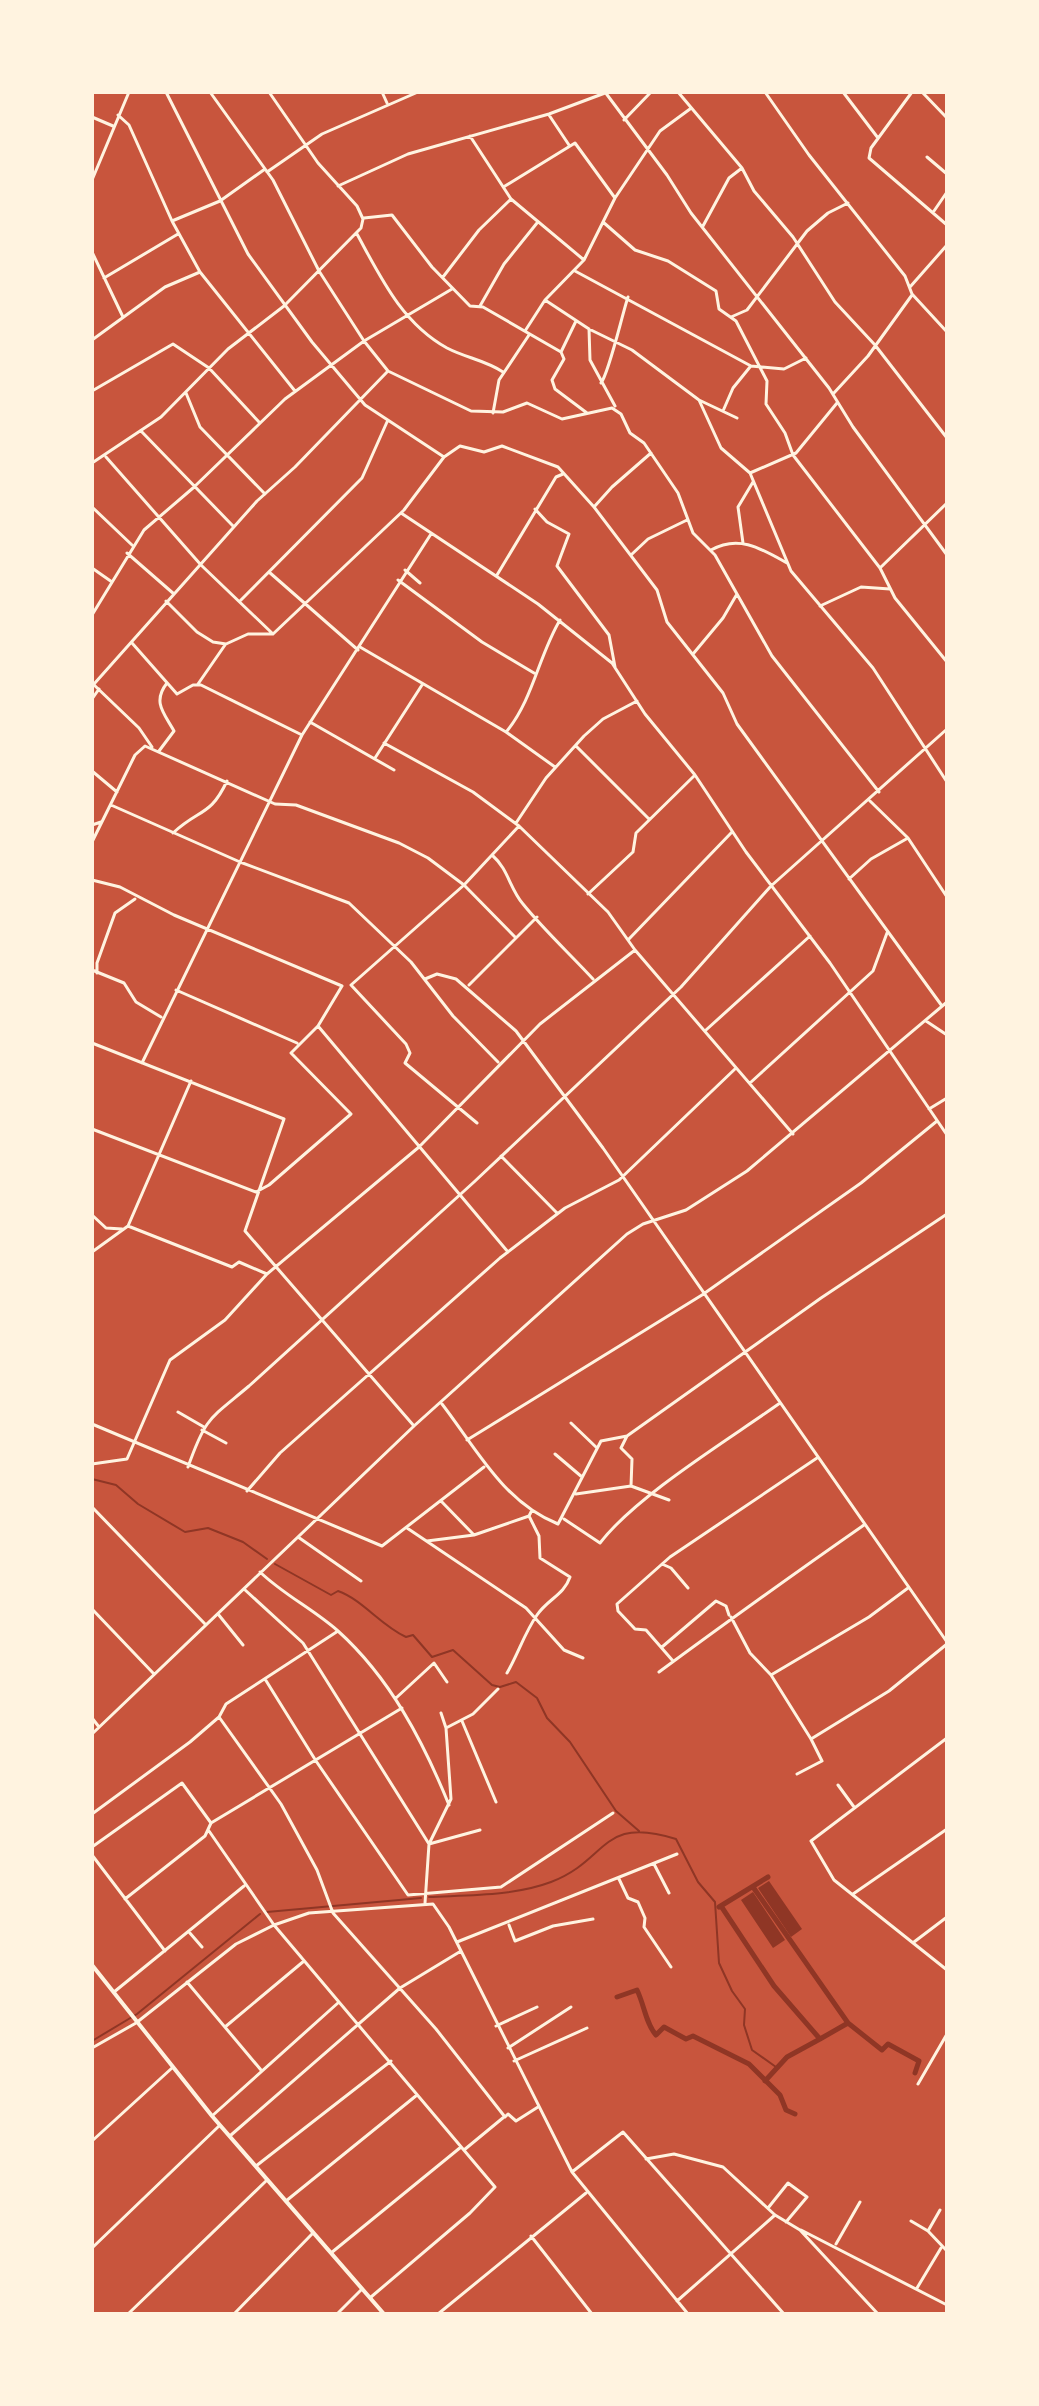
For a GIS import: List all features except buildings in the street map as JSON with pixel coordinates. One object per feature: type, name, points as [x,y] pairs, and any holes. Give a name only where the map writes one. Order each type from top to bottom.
[{"type":"main road","points":[[92,1965],[212,2116],[384,2314]]},
{"type":"street","points":[[92,180],[129,92]]},
{"type":"street","points":[[166,92],[248,254],[284,306],[359,400],[387,422],[444,457]]},
{"type":"street","points":[[210,92],[266,170],[319,271],[364,341],[388,371],[463,408],[493,413],[527,403],[562,419],[616,408]]},
{"type":"street","points":[[278,92],[270,94],[363,219]]},
{"type":"street","points":[[382,92],[387,104]]},
{"type":"street","points":[[172,221],[220,201],[305,145],[418,92]]},
{"type":"street","points":[[338,186],[408,154],[549,114],[605,92],[649,150],[681,200],[758,293],[833,394],[947,555]]},
{"type":"street","points":[[624,120],[651,92]]},
{"type":"street","points":[[679,93],[686,92]]},
{"type":"street","points":[[765,92],[788,128],[905,276],[912,294],[947,332]]},
{"type":"street","points":[[843,92],[878,138]]},
{"type":"street","points":[[912,92],[878,138],[869,158],[947,225]]},
{"type":"street","points":[[922,92],[947,118]]},
{"type":"street","points":[[679,93],[742,168],[754,191],[799,245],[835,302],[875,345],[947,438]]},
{"type":"street","points":[[525,331],[545,300],[584,260],[615,198],[660,131],[691,108]]},
{"type":"street","points":[[549,114],[569,145]]},
{"type":"street","points":[[118,115],[129,125],[178,234],[200,272],[295,391]]},
{"type":"street","points":[[92,117],[113,126]]},
{"type":"street","points":[[470,136],[511,199],[584,260]]},
{"type":"street","points":[[505,186],[569,145],[578,145],[615,198]]},
{"type":"street","points":[[927,157],[947,174]]},
{"type":"street","points":[[703,227],[729,178],[742,168]]},
{"type":"street","points":[[934,211],[947,192]]},
{"type":"street","points":[[443,277],[479,230],[511,199]]},
{"type":"street","points":[[728,317],[744,313],[821,218],[848,203]]},
{"type":"street","points":[[363,219],[392,215],[452,289],[470,306],[480,307],[561,352],[564,359],[553,386],[587,413]]},
{"type":"street","points":[[92,463],[141,431],[186,393],[209,368],[284,306],[357,234],[363,219]]},
{"type":"street","points":[[603,222],[635,250],[668,261],[716,291],[719,309],[739,326],[769,386],[766,404],[785,433],[793,455],[947,662]]},
{"type":"street","points":[[480,307],[504,264],[537,223]]},
{"type":"street","points":[[104,278],[178,234]]},
{"type":"street","points":[[357,234],[406,316],[447,348],[479,358],[503,372]]},
{"type":"street","points":[[910,288],[947,245]]},
{"type":"street","points":[[92,252],[123,317]]},
{"type":"street","points":[[575,271],[751,366],[784,369],[806,358]]},
{"type":"street","points":[[92,340],[165,287],[200,272]]},
{"type":"street","points":[[92,615],[132,545],[157,517],[193,488],[295,391],[364,341],[452,289]]},
{"type":"street","points":[[833,394],[875,345],[912,294]]},
{"type":"street","points":[[601,383],[608,375],[614,341],[628,297]]},
{"type":"street","points":[[545,300],[589,329],[652,363],[699,400],[737,418]]},
{"type":"street","points":[[561,352],[576,320]]},
{"type":"street","points":[[589,329],[587,351],[601,383],[633,437],[651,453],[678,493],[697,540],[711,550],[772,656],[879,792]]},
{"type":"street","points":[[493,413],[503,372],[530,334]]},
{"type":"street","points":[[92,391],[141,365],[166,345],[183,348],[209,368],[260,423]]},
{"type":"street","points":[[723,411],[733,388],[751,366]]},
{"type":"street","points":[[153,748],[144,733],[93,684],[233,527],[388,371]]},
{"type":"street","points":[[186,393],[193,404],[196,420],[265,494]]},
{"type":"street","points":[[699,400],[721,448],[750,473],[787,563],[873,668],[947,782]]},
{"type":"street","points":[[750,473],[793,455],[837,403]]},
{"type":"street","points":[[240,601],[362,478],[387,422]]},
{"type":"street","points":[[141,431],[233,527]]},
{"type":"street","points":[[132,643],[179,695],[198,684],[226,644],[243,635],[273,634],[401,513],[444,457],[460,446],[484,452],[502,446],[539,458],[563,474],[594,507],[660,594],[667,622],[723,693],[743,734],[942,1006]]},
{"type":"street","points":[[594,507],[651,453]]},
{"type":"street","points":[[105,455],[201,565],[273,634]]},
{"type":"street","points":[[497,575],[535,509],[556,477],[563,474]]},
{"type":"street","points":[[743,543],[738,507],[753,482]]},
{"type":"street","points":[[880,568],[947,503]]},
{"type":"street","points":[[92,507],[132,545]]},
{"type":"street","points":[[535,509],[547,522],[569,534],[557,566],[609,635],[615,667]]},
{"type":"street","points":[[401,513],[560,620],[615,667],[850,992],[947,1135]]},
{"type":"street","points":[[631,555],[646,541],[687,520]]},
{"type":"street","points":[[142,1063],[161,1017],[302,735],[359,649],[398,580],[431,534]]},
{"type":"street","points":[[711,550],[723,544],[743,543],[787,563]]},
{"type":"street","points":[[127,553],[174,594]]},
{"type":"street","points":[[92,568],[112,582]]},
{"type":"street","points":[[405,570],[420,583]]},
{"type":"street","points":[[269,572],[359,649],[506,732],[555,767]]},
{"type":"street","points":[[398,580],[482,642],[534,673]]},
{"type":"street","points":[[820,606],[861,587],[890,589]]},
{"type":"street","points":[[693,654],[723,618],[737,594]]},
{"type":"street","points":[[166,601],[205,638],[226,644]]},
{"type":"street","points":[[506,732],[523,705],[534,673],[560,620]]},
{"type":"street","points":[[159,751],[174,731],[162,715],[159,701],[160,692],[168,682]]},
{"type":"street","points":[[198,684],[302,735]]},
{"type":"street","points":[[375,758],[422,685]]},
{"type":"street","points":[[92,699],[99,689]]},
{"type":"street","points":[[92,880],[120,887],[136,898],[342,986],[351,985],[397,948],[493,856],[555,767],[599,722],[637,701]]},
{"type":"street","points":[[310,722],[394,770]]},
{"type":"street","points":[[188,1467],[203,1428],[220,1407],[249,1386],[459,1196],[562,1095],[672,994],[771,886],[870,801],[947,729]]},
{"type":"street","points":[[384,743],[473,792],[517,825],[608,912],[635,950],[794,1135]]},
{"type":"street","points":[[576,745],[649,819]]},
{"type":"street","points":[[92,842],[93,834],[139,748],[153,748],[275,804],[296,805],[399,843],[428,858],[464,885],[516,938]]},
{"type":"street","points":[[92,771],[117,792]]},
{"type":"street","points":[[588,894],[633,852],[635,835],[695,775]]},
{"type":"street","points":[[173,833],[190,818],[213,808],[227,781]]},
{"type":"street","points":[[870,801],[908,838],[947,897]]},
{"type":"street","points":[[111,805],[240,862],[344,900],[397,948],[453,1016],[498,1062]]},
{"type":"street","points":[[92,825],[101,822]]},
{"type":"street","points":[[628,940],[732,832]]},
{"type":"street","points":[[849,879],[871,859],[908,838]]},
{"type":"street","points":[[493,856],[503,866],[511,889],[594,980]]},
{"type":"street","points":[[97,973],[97,963],[115,913],[136,898]]},
{"type":"street","points":[[467,986],[537,917]]},
{"type":"street","points":[[750,1083],[873,971],[887,933]]},
{"type":"street","points":[[705,1031],[731,1004],[810,936]]},
{"type":"street","points":[[92,1464],[127,1459],[168,1362],[229,1316],[267,1274],[419,1147],[498,1062],[594,980],[635,950]]},
{"type":"street","points":[[92,970],[124,983],[136,1002],[161,1017]]},
{"type":"street","points":[[425,979],[437,974],[467,986],[523,1040],[947,1643],[889,1691],[811,1739]]},
{"type":"street","points":[[351,985],[406,1044],[410,1053],[405,1063],[477,1123]]},
{"type":"street","points":[[256,1192],[274,1181],[351,1114],[292,1055],[318,1026],[342,986]]},
{"type":"street","points":[[176,990],[299,1044]]},
{"type":"street","points":[[92,1734],[414,1426],[627,1234],[695,1204],[794,1135],[947,1002]]},
{"type":"street","points":[[926,1021],[947,1035]]},
{"type":"street","points":[[318,1026],[508,1252]]},
{"type":"street","points":[[92,1043],[281,1117],[285,1123],[244,1229],[414,1426]]},
{"type":"street","points":[[247,1491],[265,1466],[369,1372],[557,1213],[621,1177],[736,1068]]},
{"type":"street","points":[[92,1252],[128,1226],[191,1081]]},
{"type":"street","points":[[929,1109],[947,1098]]},
{"type":"street","points":[[467,1440],[702,1295],[861,1183],[937,1121]]},
{"type":"street","points":[[92,1129],[256,1192]]},
{"type":"street","points":[[501,1156],[557,1213]]},
{"type":"street","points":[[441,1403],[485,1466],[514,1496],[556,1524],[563,1518],[601,1441],[627,1436],[947,1214]]},
{"type":"street","points":[[92,1215],[106,1228],[122,1229]]},
{"type":"street","points":[[128,1226],[232,1267],[239,1262],[267,1274]]},
{"type":"street","points":[[563,1518],[600,1543],[616,1524],[652,1496],[780,1403]]},
{"type":"street","points":[[178,1412],[226,1443]]},
{"type":"street","points":[[571,1423],[597,1448]]},
{"type":"street","points":[[92,1424],[188,1467],[382,1546],[485,1466]]},
{"type":"street","points":[[627,1436],[621,1448],[632,1459],[631,1486]]},
{"type":"street","points":[[555,1454],[582,1477]]},
{"type":"street","points":[[673,1661],[646,1630],[636,1631],[616,1608],[662,1564],[817,1458]]},
{"type":"street","points":[[575,1494],[631,1486],[669,1500]]},
{"type":"street","points":[[441,1501],[474,1535]]},
{"type":"street","points":[[92,1507],[206,1625]]},
{"type":"street","points":[[427,1541],[474,1535],[529,1516],[533,1509]]},
{"type":"street","points":[[507,1673],[535,1617],[549,1599],[563,1593],[570,1577],[540,1558],[539,1536],[529,1516]]},
{"type":"street","points":[[659,1672],[704,1642],[730,1617],[864,1525]]},
{"type":"street","points":[[407,1528],[535,1617],[563,1649],[583,1658]]},
{"type":"street","points":[[297,1537],[361,1581]]},
{"type":"street","points":[[662,1564],[671,1568],[688,1588]]},
{"type":"street","points":[[260,1572],[281,1592],[338,1631],[396,1698],[449,1805]]},
{"type":"street","points":[[771,1675],[869,1617],[908,1588]]},
{"type":"street","points":[[244,1589],[292,1632],[308,1651],[429,1844]]},
{"type":"street","points":[[662,1647],[716,1601],[726,1606],[750,1653],[771,1675],[822,1761],[797,1774]]},
{"type":"street","points":[[92,1609],[154,1674]]},
{"type":"street","points":[[218,1613],[243,1645]]},
{"type":"street","points":[[92,1814],[219,1717],[222,1708],[338,1631]]},
{"type":"street","points":[[396,1698],[434,1663],[447,1682]]},
{"type":"street","points":[[265,1679],[316,1761],[407,1895],[490,1889],[508,1884],[613,1813]]},
{"type":"street","points":[[446,1728],[462,1721],[498,1689]]},
{"type":"street","points":[[125,1899],[209,1831],[211,1823],[402,1708]]},
{"type":"street","points":[[425,1903],[429,1844],[449,1805],[451,1788],[446,1728],[441,1713]]},
{"type":"street","points":[[219,1717],[271,1788],[317,1870],[331,1907],[505,2117]]},
{"type":"street","points":[[92,1718],[99,1727]]},
{"type":"street","points":[[462,1721],[496,1802]]},
{"type":"street","points":[[947,1738],[811,1841],[831,1877],[947,1970]]},
{"type":"street","points":[[92,1847],[182,1783],[211,1823]]},
{"type":"street","points":[[838,1785],[854,1807]]},
{"type":"street","points":[[853,1894],[947,1829]]},
{"type":"street","points":[[429,1844],[480,1830]]},
{"type":"street","points":[[209,1831],[244,1886],[274,1925],[494,2186],[495,2191],[369,2298]]},
{"type":"street","points":[[457,1942],[509,1925],[677,1854]]},
{"type":"street","points":[[92,1855],[165,1951]]},
{"type":"street","points":[[654,1864],[669,1893]]},
{"type":"street","points":[[619,1879],[628,1898],[638,1902],[645,1929],[671,1967]]},
{"type":"street","points":[[113,1994],[244,1886]]},
{"type":"street","points":[[92,2048],[236,1944],[274,1925],[331,1907],[425,1903],[440,1911],[457,1942],[496,2026],[572,2172],[586,2193],[688,2314]]},
{"type":"street","points":[[914,1942],[947,1917]]},
{"type":"street","points":[[509,1925],[515,1941],[553,1926],[593,1919]]},
{"type":"street","points":[[189,1931],[202,1947]]},
{"type":"street","points":[[230,2136],[400,1988],[461,1951]]},
{"type":"street","points":[[225,2027],[304,1961]]},
{"type":"street","points":[[187,1982],[261,2070]]},
{"type":"street","points":[[212,2116],[339,2002]]},
{"type":"street","points":[[496,2026],[537,2007]]},
{"type":"street","points":[[508,2048],[571,2007]]},
{"type":"street","points":[[514,2061],[587,2028]]},
{"type":"street","points":[[918,2084],[947,2034]]},
{"type":"street","points":[[256,2166],[391,2061]]},
{"type":"street","points":[[92,2141],[172,2067]]},
{"type":"street","points":[[286,2201],[418,2094]]},
{"type":"street","points":[[330,2254],[509,2114],[514,2122],[538,2107]]},
{"type":"street","points":[[92,2248],[220,2125]]},
{"type":"street","points":[[572,2172],[622,2132],[784,2314]]},
{"type":"street","points":[[646,2159],[674,2154],[723,2167],[786,2222],[947,2305]]},
{"type":"street","points":[[128,2314],[267,2179]]},
{"type":"street","points":[[768,2209],[788,2183],[807,2198],[786,2222]]},
{"type":"street","points":[[438,2314],[586,2193]]},
{"type":"street","points":[[835,2245],[860,2202]]},
{"type":"street","points":[[928,2231],[940,2210]]},
{"type":"street","points":[[677,2301],[775,2215]]},
{"type":"street","points":[[911,2221],[928,2231],[947,2251]]},
{"type":"street","points":[[800,2230],[878,2314]]},
{"type":"street","points":[[234,2314],[313,2233]]},
{"type":"street","points":[[531,2236],[592,2314]]},
{"type":"street","points":[[917,2288],[941,2248]]},
{"type":"street","points":[[337,2314],[361,2290]]},
{"type":"shaded area","points":[[769,1881],[802,1929],[791,1937],[758,1888]]},
{"type":"shaded area","points":[[753,1892],[785,1940],[773,1948],[741,1900]]},
{"type":"waterway","points":[[92,1479],[116,1485],[138,1504],[185,1532],[208,1528],[243,1542],[267,1559]]},
{"type":"waterway","points":[[275,1564],[331,1595],[338,1591],[356,1600],[397,1632],[406,1637],[413,1635],[432,1657],[453,1650],[492,1685],[500,1687],[516,1682],[537,1698],[547,1718],[570,1742],[616,1811],[639,1831]]},
{"type":"waterway","points":[[429,1897],[491,1894],[537,1887],[570,1873],[607,1843],[633,1832],[676,1839],[698,1882],[715,1902],[719,1963],[732,1991],[745,2009],[744,2025],[752,2050],[776,2067]]},
{"type":"waterway","points":[[719,1907],[768,1877]]},
{"type":"waterway","points":[[753,1887],[848,2023],[882,2050],[888,2044],[919,2061],[915,2073]]},
{"type":"waterway","points":[[267,1912],[421,1898]]},
{"type":"waterway","points":[[721,1906],[774,1986],[820,2039],[848,2023]]},
{"type":"waterway","points":[[92,2041],[137,2014],[260,1914]]},
{"type":"waterway","points":[[617,1997],[637,1990],[656,2035],[664,2027],[686,2039],[693,2036],[749,2064],[780,2095],[786,2110],[795,2114]]},
{"type":"waterway","points":[[765,2081],[787,2057],[820,2039]]}]
